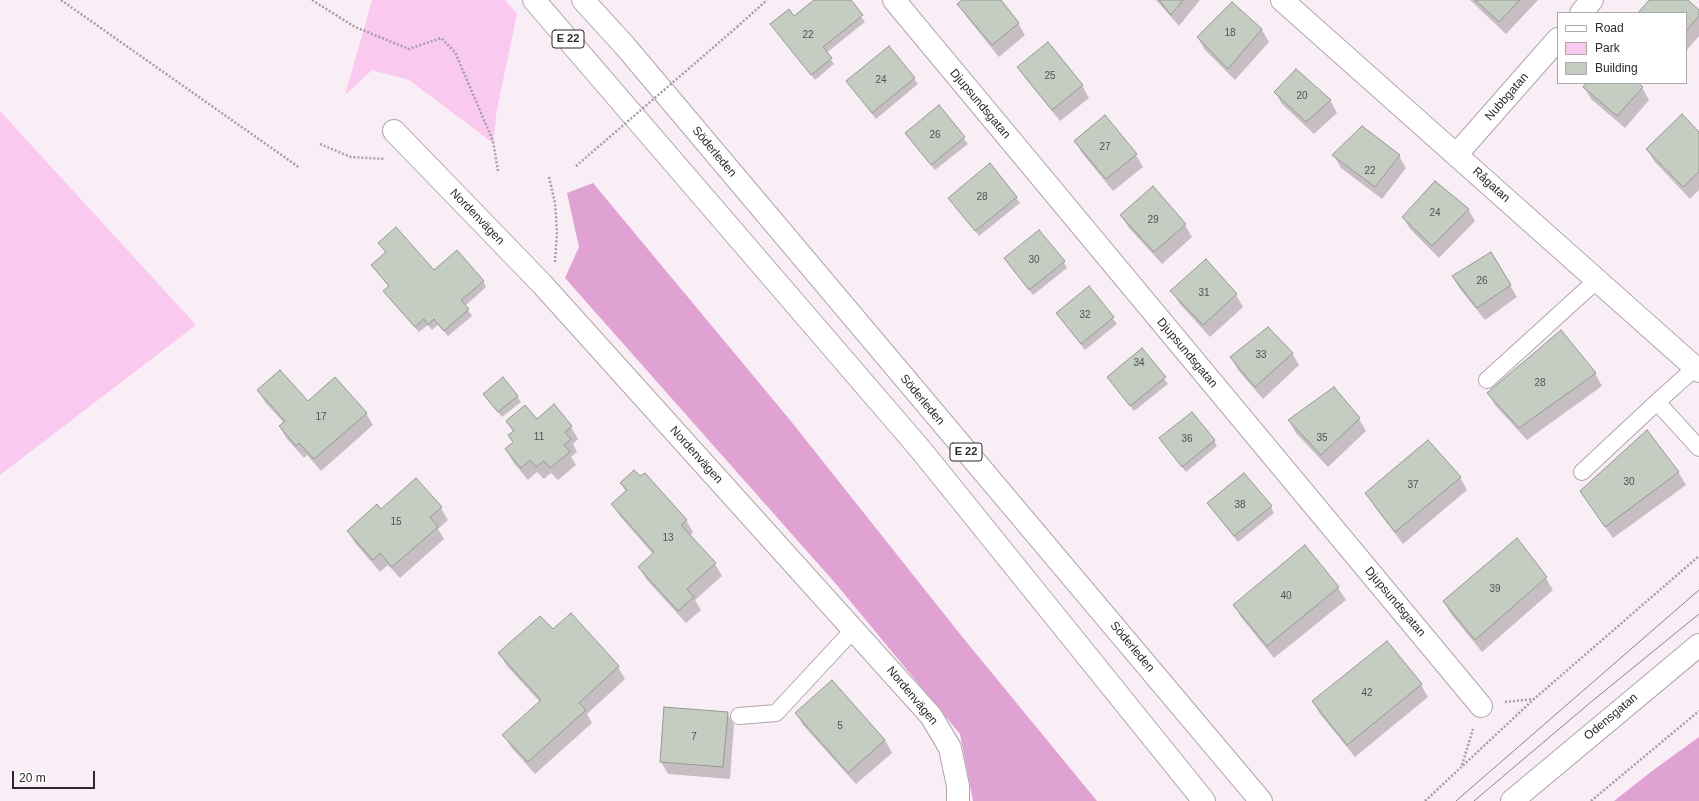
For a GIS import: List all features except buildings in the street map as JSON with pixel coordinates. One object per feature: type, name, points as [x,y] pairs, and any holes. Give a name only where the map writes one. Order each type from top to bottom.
[{"type":"main road","name":"E 22","points":[[534,0],[921,450],[1204,801]]},
{"type":"main road","name":"Söderleden","points":[[583,0],[625,46],[1261,801]]},
{"type":"main road","name":"Djupsundsgatan","points":[[894,0],[1481,706]]},
{"type":"main road","name":"Rågatan","points":[[1282,0],[1697,369]]},
{"type":"main road","points":[[1582,12],[1592,0]]},
{"type":"main road","name":"Nubbgatan","points":[[1456,155],[1557,40]]},
{"type":"main road","name":"Nordenvägen","points":[[394,132],[542,284],[931,716],[950,748],[958,786],[958,801]]},
{"type":"main road","name":"Odensgatan","points":[[1518,796],[1699,645]]},
{"type":"lane","points":[[1487,380],[1597,280]]},
{"type":"lane","points":[[1582,472],[1657,402],[1697,369]]},
{"type":"lane","points":[[1657,402],[1699,448]]},
{"type":"lane","points":[[739,716],[776,713],[854,630]]},
{"type":"path","points":[[61,0],[300,168]]},
{"type":"path","points":[[312,0],[355,27],[409,49],[440,38],[455,52],[493,141],[498,171]]},
{"type":"path","points":[[576,166],[767,0]]},
{"type":"path","points":[[542,284],[556,260],[555,203],[550,177]]},
{"type":"path","points":[[1425,801],[1534,699],[1699,556]]},
{"type":"path","points":[[1591,801],[1699,711]]},
{"type":"green space","points":[[372,0],[505,0],[517,14],[497,109],[493,143],[409,80],[372,70],[345,95]]},
{"type":"green space","points":[[0,111],[196,325],[0,475]]},
{"type":"shaded area","points":[[593,183],[790,420],[964,639],[1097,801],[973,801],[960,734],[836,584],[565,278],[579,247],[567,193]]},
{"type":"shaded area","points":[[1699,737],[1699,801],[1614,801],[1652,771]]},
{"type":"tram line","points":[[1456,801],[1699,590]]},
{"type":"tram line","points":[[1474,801],[1591,702],[1699,614]]}]
